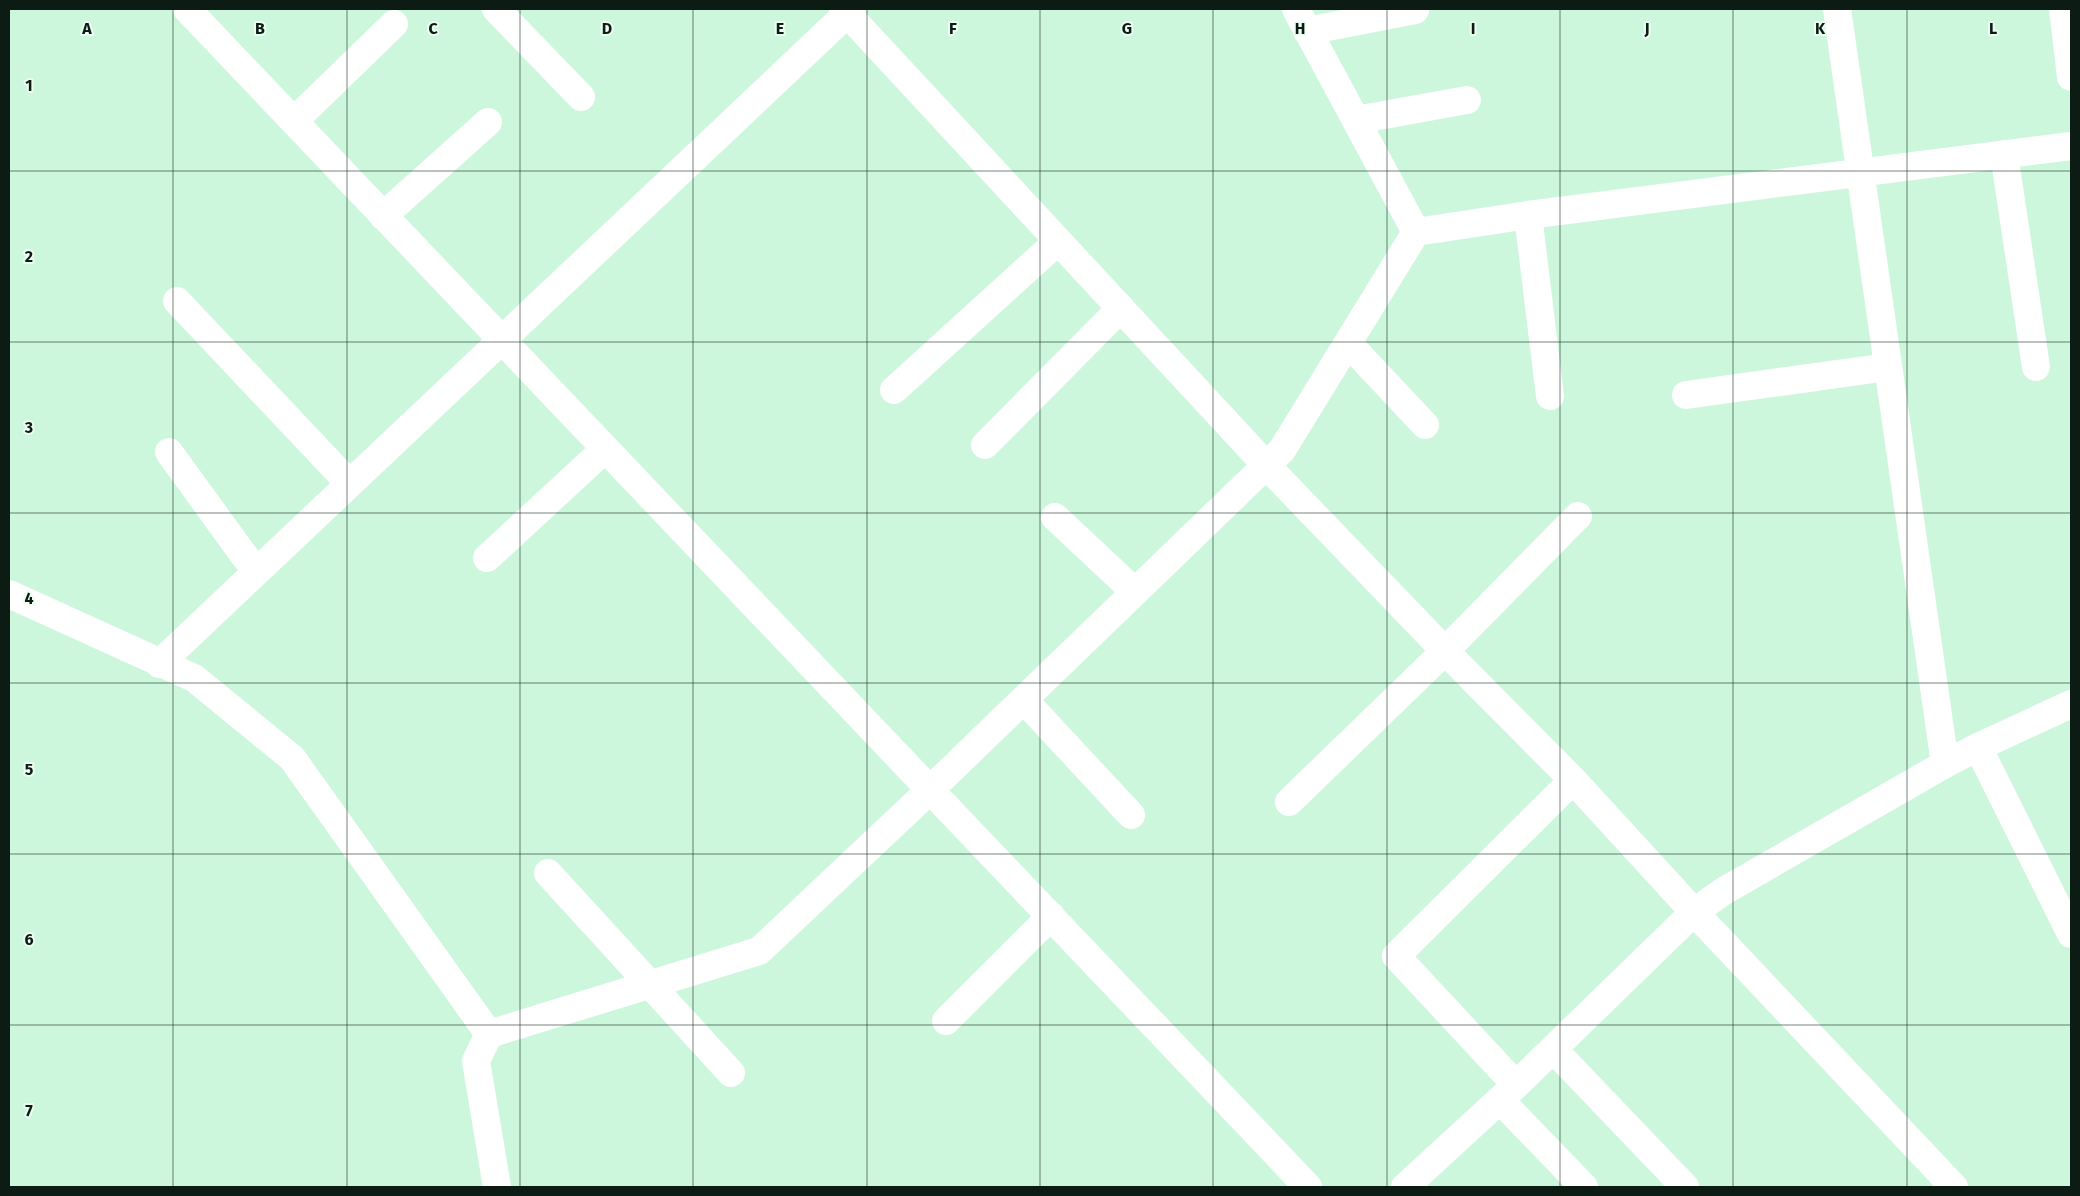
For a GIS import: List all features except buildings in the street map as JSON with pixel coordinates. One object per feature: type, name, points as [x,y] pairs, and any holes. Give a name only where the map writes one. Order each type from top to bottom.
[{"type":"street","points":[[187,9],[1308,1187]]},
{"type":"street","points":[[496,9],[581,97]]},
{"type":"street","points":[[1837,9],[1945,764]]},
{"type":"street","points":[[2063,9],[2071,77]]},
{"type":"street","points":[[159,664],[847,10],[1266,465],[1445,651],[1573,780],[1694,912],[1954,1187]]},
{"type":"street","points":[[1415,10],[1302,20],[1416,232]]},
{"type":"street","points":[[294,121],[394,24]]},
{"type":"street","points":[[1356,120],[1467,100]]},
{"type":"street","points":[[383,216],[488,122]]},
{"type":"street","points":[[497,1187],[476,1061],[489,1034],[759,951],[1024,700],[1282,450],[1416,232],[1528,215],[2071,146]]},
{"type":"street","points":[[2004,154],[2036,367]]},
{"type":"street","points":[[1528,215],[1550,396]]},
{"type":"street","points":[[894,390],[1058,241]]},
{"type":"street","points":[[177,301],[349,483]]},
{"type":"street","points":[[984,445],[1121,308]]},
{"type":"street","points":[[1348,343],[1424,425]]},
{"type":"street","points":[[1686,395],[1888,367]]},
{"type":"street","points":[[487,558],[605,449]]},
{"type":"street","points":[[169,452],[257,571]]},
{"type":"street","points":[[1289,802],[1445,651],[1578,516]]},
{"type":"street","points":[[1055,517],[1136,592]]},
{"type":"street","points":[[9,594],[159,664],[194,678],[292,758],[489,1034]]},
{"type":"street","points":[[1024,700],[1131,815]]},
{"type":"street","points":[[1406,1187],[1508,1092],[1694,912],[1724,891],[1945,764],[2071,704]]},
{"type":"street","points":[[1978,747],[2071,934]]},
{"type":"street","points":[[1573,780],[1396,956],[1584,1187]]},
{"type":"street","points":[[548,873],[731,1073]]},
{"type":"street","points":[[946,1021],[1051,916]]},
{"type":"street","points":[[1553,1049],[1685,1187]]}]
